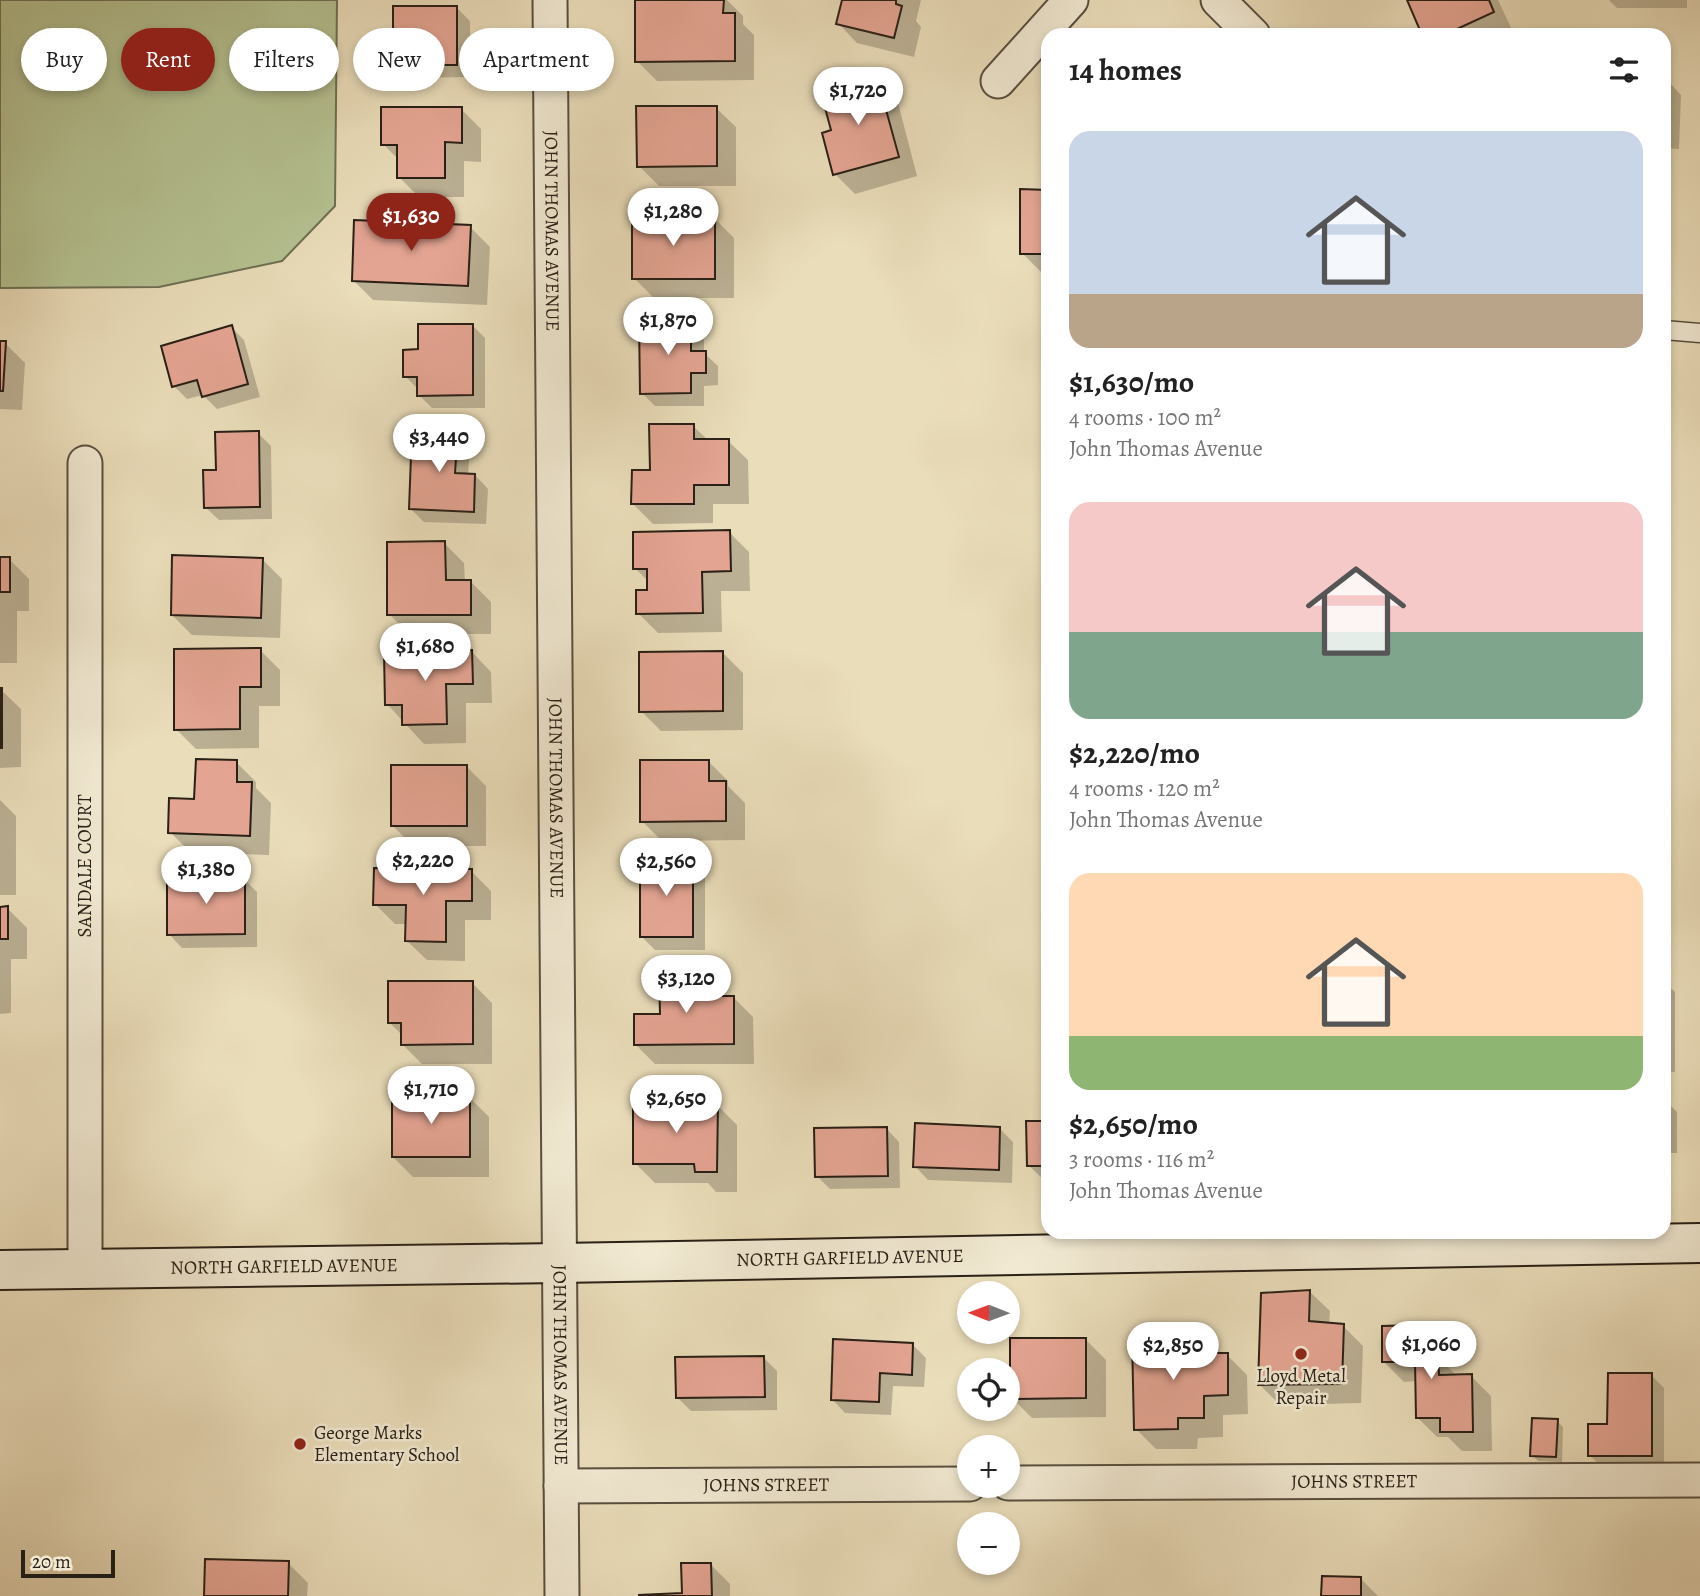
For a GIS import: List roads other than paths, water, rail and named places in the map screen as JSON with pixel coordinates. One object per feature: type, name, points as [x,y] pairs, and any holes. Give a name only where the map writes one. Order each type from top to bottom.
[{"type":"street","name":"JOHN THOMAS AVENUE","points":[[550,0],[562,1596]]},
{"type":"street","points":[[1045,28],[1071,0]]},
{"type":"street","points":[[1218,0],[1246,28]]},
{"type":"street","points":[[998,80],[1041,33]]},
{"type":"street","name":"SANDALE COURT","points":[[85,463],[85,1269]]},
{"type":"street","name":"NORTH GARFIELD AVENUE","points":[[0,1270],[1700,1243]]},
{"type":"street","name":"JOHNS STREET","points":[[1020,1483],[1700,1480]]},
{"type":"street","name":"JOHNS STREET","points":[[561,1486],[957,1484]]},
{"type":"lane","points":[[1671,330],[1700,332]]},
{"type":"place","name":"Lloyd Metal Repair","points":[[1301,1354]]},
{"type":"place","name":"George Marks Elementary School","points":[[300,1444]]}]
